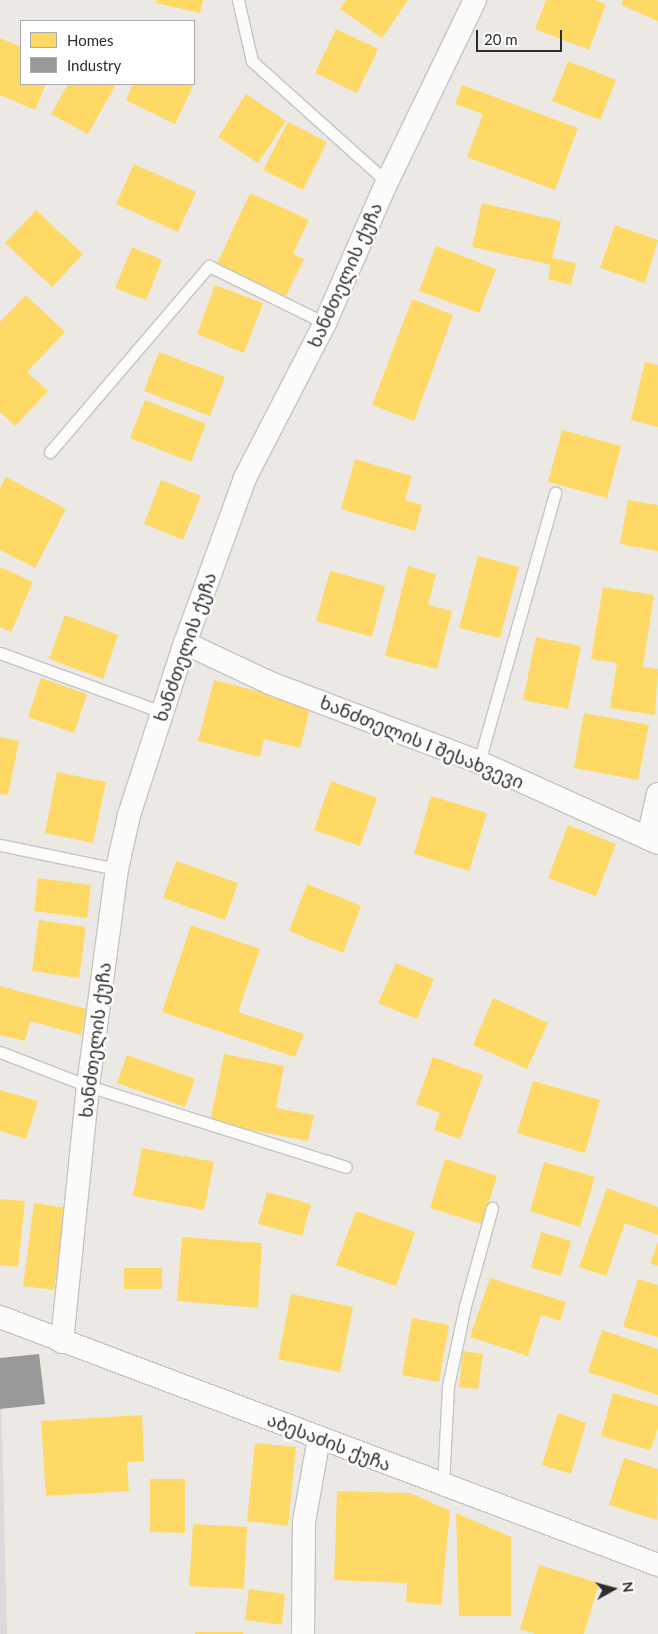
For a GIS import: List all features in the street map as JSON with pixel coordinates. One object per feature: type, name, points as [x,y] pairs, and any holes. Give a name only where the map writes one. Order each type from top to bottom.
[{"type":"street","name":"ხანძთელის ქუჩა","points":[[62,1342],[88,1086],[117,869],[129,815],[162,712],[246,478],[325,323],[387,182],[475,0]]},
{"type":"street","name":"ხანძთელის I შესახვევი","points":[[186,643],[270,683],[479,762],[653,840]]},
{"type":"street","points":[[653,840],[658,794]]},
{"type":"street","name":"აბესაძის ქუჩა","points":[[0,1317],[62,1342],[658,1565]]},
{"type":"street","points":[[302,1634],[304,1522],[319,1438]]},
{"type":"lane","points":[[238,0],[252,60],[387,182]]},
{"type":"lane","points":[[50,452],[209,266],[325,323]]},
{"type":"lane","points":[[479,762],[555,494]]},
{"type":"lane","points":[[0,653],[162,712]]},
{"type":"lane","points":[[0,845],[117,869]]},
{"type":"lane","points":[[0,1052],[88,1086],[346,1167]]},
{"type":"lane","points":[[443,1485],[448,1386],[465,1306],[492,1208]]},
{"type":"shaded area","points":[[0,1346],[7,1634],[0,1634]]},
{"type":"building: Homes","points":[[157,0],[203,0],[200,13],[156,3]]},
{"type":"building: Homes","points":[[346,0],[408,0],[382,38],[340,9]]},
{"type":"building: Homes","points":[[546,0],[595,0],[606,4],[589,50],[535,29]]},
{"type":"building: Homes","points":[[623,0],[658,0],[658,21],[621,5]]},
{"type":"building: Homes","points":[[336,29],[378,49],[357,93],[315,73]]},
{"type":"building: Homes","points":[[0,38],[20,47],[20,85],[46,85],[35,110],[0,95]]},
{"type":"building: Homes","points":[[568,61],[616,80],[600,120],[552,101]]},
{"type":"building: Homes","points":[[67,85],[115,85],[88,134],[51,114]]},
{"type":"building: Homes","points":[[133,85],[193,86],[175,124],[126,100]]},
{"type":"building: Homes","points":[[462,85],[578,128],[555,190],[467,157],[483,114],[455,104]]},
{"type":"building: Homes","points":[[246,94],[286,121],[258,163],[218,137]]},
{"type":"building: Homes","points":[[288,122],[327,142],[303,190],[263,170]]},
{"type":"building: Homes","points":[[134,164],[196,192],[178,232],[116,204]]},
{"type":"building: Homes","points":[[250,193],[309,220],[293,254],[304,259],[286,296],[217,264]]},
{"type":"building: Homes","points":[[482,203],[561,221],[552,258],[576,263],[571,285],[548,279],[551,265],[472,247]]},
{"type":"building: Homes","points":[[36,210],[83,254],[52,287],[5,243]]},
{"type":"building: Homes","points":[[615,225],[658,240],[645,283],[600,268]]},
{"type":"building: Homes","points":[[436,246],[496,269],[479,313],[419,291]]},
{"type":"building: Homes","points":[[132,247],[162,260],[146,300],[115,288]]},
{"type":"building: Homes","points":[[215,285],[263,303],[244,353],[197,334]]},
{"type":"building: Homes","points":[[26,295],[65,332],[27,372],[48,391],[15,426],[0,412],[0,322]]},
{"type":"building: Homes","points":[[412,299],[453,315],[414,421],[372,405]]},
{"type":"building: Homes","points":[[159,352],[225,377],[210,416],[144,391]]},
{"type":"building: Homes","points":[[645,362],[658,365],[658,427],[631,420]]},
{"type":"building: Homes","points":[[145,400],[206,424],[191,462],[130,438]]},
{"type":"building: Homes","points":[[562,430],[621,446],[607,498],[548,482]]},
{"type":"building: Homes","points":[[355,459],[412,476],[405,500],[422,505],[415,531],[341,509]]},
{"type":"building: Homes","points":[[6,477],[66,509],[35,568],[0,550],[0,488]]},
{"type":"building: Homes","points":[[161,480],[201,496],[183,540],[144,524]]},
{"type":"building: Homes","points":[[628,500],[658,505],[658,551],[620,544]]},
{"type":"building: Homes","points":[[478,556],[519,567],[500,638],[459,628]]},
{"type":"building: Homes","points":[[408,566],[436,574],[428,605],[452,611],[437,669],[385,656]]},
{"type":"building: Homes","points":[[0,567],[33,582],[11,632],[0,627]]},
{"type":"building: Homes","points":[[330,571],[385,586],[372,637],[316,621]]},
{"type":"building: Homes","points":[[603,587],[654,595],[643,667],[658,669],[655,715],[610,708],[617,663],[591,659]]},
{"type":"building: Homes","points":[[65,615],[118,635],[103,679],[49,659]]},
{"type":"building: Homes","points":[[536,637],[581,646],[568,709],[523,700]]},
{"type":"building: Homes","points":[[41,678],[87,694],[74,733],[28,717]]},
{"type":"building: Homes","points":[[214,680],[311,705],[300,748],[264,739],[260,757],[198,741]]},
{"type":"building: Homes","points":[[584,713],[649,725],[638,780],[574,768]]},
{"type":"building: Homes","points":[[0,737],[19,741],[8,795],[0,794]]},
{"type":"building: Homes","points":[[57,772],[106,782],[93,843],[45,833]]},
{"type":"building: Homes","points":[[331,781],[377,798],[360,846],[314,830]]},
{"type":"building: Homes","points":[[431,796],[487,813],[469,871],[414,854]]},
{"type":"building: Homes","points":[[568,825],[616,844],[596,896],[548,878]]},
{"type":"building: Homes","points":[[176,861],[238,883],[225,920],[163,898]]},
{"type":"building: Homes","points":[[38,878],[91,885],[87,918],[34,911]]},
{"type":"building: Homes","points":[[307,884],[361,906],[343,953],[289,931]]},
{"type":"building: Homes","points":[[39,920],[86,927],[79,978],[32,971]]},
{"type":"building: Homes","points":[[191,925],[260,949],[238,1012],[304,1034],[295,1057],[162,1012]]},
{"type":"building: Homes","points":[[396,963],[434,979],[417,1019],[378,1003]]},
{"type":"building: Homes","points":[[0,986],[87,1009],[81,1035],[30,1021],[25,1041],[0,1035]]},
{"type":"building: Homes","points":[[493,998],[548,1023],[527,1069],[473,1045]]},
{"type":"building: Homes","points":[[224,1054],[284,1066],[276,1108],[314,1115],[308,1141],[210,1122]]},
{"type":"building: Homes","points":[[127,1055],[195,1079],[185,1107],[117,1083]]},
{"type":"building: Homes","points":[[433,1057],[483,1075],[460,1139],[434,1130],[440,1113],[416,1104]]},
{"type":"building: Homes","points":[[533,1081],[600,1100],[585,1153],[517,1133]]},
{"type":"building: Homes","points":[[0,1090],[38,1101],[26,1139],[0,1131]]},
{"type":"building: Homes","points":[[142,1148],[214,1162],[204,1210],[133,1196]]},
{"type":"building: Homes","points":[[445,1159],[497,1176],[482,1224],[430,1208]]},
{"type":"building: Homes","points":[[544,1162],[595,1177],[580,1227],[530,1211]]},
{"type":"building: Homes","points":[[607,1188],[658,1207],[658,1235],[625,1223],[606,1276],[579,1267]]},
{"type":"building: Homes","points":[[267,1192],[311,1204],[302,1236],[258,1224]]},
{"type":"building: Homes","points":[[0,1199],[25,1201],[18,1267],[0,1265]]},
{"type":"building: Homes","points":[[34,1203],[66,1208],[54,1290],[23,1286]]},
{"type":"building: Homes","points":[[356,1211],[415,1232],[396,1286],[336,1265]]},
{"type":"building: Homes","points":[[541,1232],[571,1241],[561,1276],[531,1268]]},
{"type":"building: Homes","points":[[182,1237],[262,1243],[258,1308],[177,1301]]},
{"type":"building: Homes","points":[[658,1242],[658,1266],[650,1263]]},
{"type":"building: Homes","points":[[124,1268],[162,1268],[162,1289],[124,1289]]},
{"type":"building: Homes","points":[[490,1278],[566,1302],[560,1321],[541,1315],[528,1356],[470,1337]]},
{"type":"building: Homes","points":[[638,1279],[658,1285],[658,1337],[623,1327]]},
{"type":"building: Homes","points":[[291,1294],[353,1307],[340,1372],[278,1359]]},
{"type":"building: Homes","points":[[412,1318],[449,1325],[439,1382],[402,1375]]},
{"type":"building: Homes","points":[[602,1330],[658,1349],[658,1395],[588,1372]]},
{"type":"building: Homes","points":[[463,1351],[483,1354],[478,1389],[459,1387]]},
{"type":"building: Homes","points":[[613,1393],[658,1406],[658,1429],[650,1450],[601,1436]]},
{"type":"building: Homes","points":[[558,1413],[586,1423],[571,1474],[542,1465]]},
{"type":"building: Homes","points":[[142,1415],[144,1461],[127,1462],[129,1491],[46,1496],[41,1421]]},
{"type":"building: Homes","points":[[255,1443],[296,1447],[288,1526],[247,1521]]},
{"type":"building: Homes","points":[[624,1458],[658,1469],[657,1520],[609,1505]]},
{"type":"building: Homes","points":[[150,1479],[185,1479],[185,1533],[150,1532]]},
{"type":"building: Homes","points":[[337,1491],[410,1493],[450,1511],[441,1605],[406,1602],[407,1583],[334,1580]]},
{"type":"building: Homes","points":[[456,1513],[511,1537],[511,1616],[459,1616]]},
{"type":"building: Homes","points":[[193,1524],[247,1527],[244,1589],[189,1586]]},
{"type":"building: Homes","points":[[539,1565],[599,1583],[584,1634],[536,1634],[520,1629]]},
{"type":"building: Homes","points":[[249,1589],[285,1594],[282,1625],[245,1620]]},
{"type":"building: Homes","points":[[195,1632],[243,1632],[243,1634],[195,1634]]},
{"type":"building: Industry","points":[[39,1354],[45,1404],[0,1409],[0,1358]]}]
